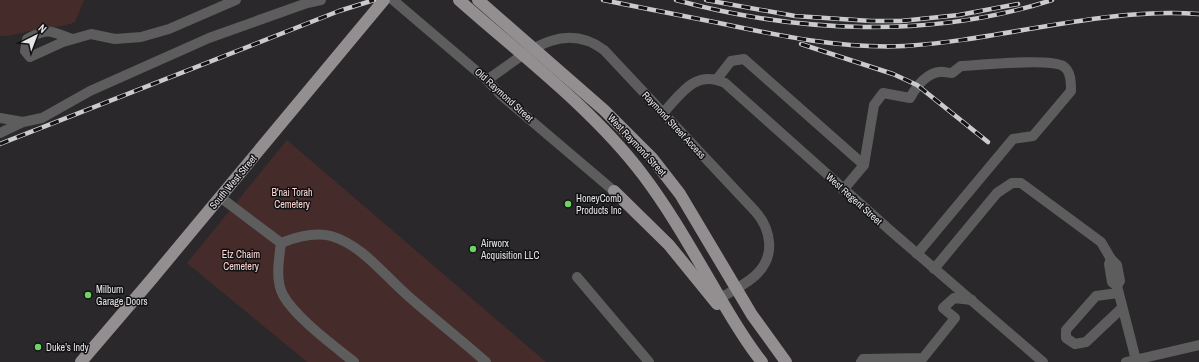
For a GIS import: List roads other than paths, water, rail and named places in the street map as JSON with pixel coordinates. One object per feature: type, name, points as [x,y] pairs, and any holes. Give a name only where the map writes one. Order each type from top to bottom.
[{"type":"main road","name":"South West Street","points":[[81,362],[384,0]]},
{"type":"main road","name":"West Raymond Street","points":[[459,0],[555,84],[606,132],[642,174],[670,214],[739,330],[762,362]]},
{"type":"main road","name":"West Raymond Street","points":[[478,0],[622,126],[670,180],[695,218],[763,331],[786,362]]},
{"type":"main road","points":[[614,191],[680,258],[739,330]]},
{"type":"street","points":[[72,40],[91,34],[115,39],[141,37],[176,26],[236,0]]},
{"type":"street","points":[[0,133],[23,122],[42,118],[90,90],[209,38],[307,3],[321,0]]},
{"type":"street","name":"Old Raymond Street","points":[[393,0],[614,191]]},
{"type":"street","name":"Raymond Street Access","points":[[487,80],[537,46],[550,40],[569,37],[584,40],[604,50],[764,222],[769,243],[767,262],[759,273],[737,289],[720,298]]},
{"type":"street","points":[[663,113],[696,81],[707,78],[717,79],[731,62],[744,59],[864,166]]},
{"type":"street","points":[[843,190],[864,166],[874,105],[883,93],[910,98],[917,85],[938,72],[952,73],[961,66],[1049,62],[1063,66],[1071,78],[1071,91],[1034,136],[1013,139],[917,254]]},
{"type":"street","name":"West Regent Street","points":[[717,79],[730,88],[843,190],[1043,362]]},
{"type":"street","points":[[0,118],[23,122]]},
{"type":"street","points":[[934,268],[997,193],[1012,182],[1021,183],[1100,242],[1111,259],[1109,264],[1112,282],[1117,289],[1136,360]]},
{"type":"street","points":[[220,197],[281,243]]},
{"type":"street","points":[[281,243],[308,235],[330,236],[350,244],[406,295],[486,362]]},
{"type":"street","points":[[281,243],[278,269],[283,294],[296,311],[354,362]]},
{"type":"street","points":[[577,277],[649,362]]},
{"type":"street","points":[[1117,289],[1096,296],[1066,330],[1066,338],[1075,344],[1086,342],[1122,308]]},
{"type":"street","points":[[860,362],[863,359],[923,358],[955,318],[944,308],[954,298],[972,300]]},
{"type":"street","points":[[1126,362],[1199,345]]},
{"type":"railway","points":[[0,144],[339,11],[374,0]]},
{"type":"railway","points":[[603,0],[788,37],[858,46],[905,46],[942,43],[1088,19],[1125,15],[1162,13],[1199,14]]},
{"type":"railway","points":[[676,0],[722,11],[769,19],[817,25],[864,27],[912,26],[959,21],[1006,13],[1052,0]]},
{"type":"railway","points":[[706,0],[795,16],[871,21],[901,21],[959,15],[1018,4]]},
{"type":"railway","points":[[801,44],[893,74],[917,85],[988,142]]},
{"type":"place","name":"HoneyComb Products Inc","points":[[568,204]]},
{"type":"place","name":"Airworx Acquisition LLC","points":[[473,249]]},
{"type":"place","name":"Milburn Garage Doors","points":[[88,295]]},
{"type":"place","name":"Duke’s Indy","points":[[38,347]]},
{"type":"park label","name":"B'nai Torah Cemetery","points":[[292,198]]},
{"type":"park label","name":"Etz Chaim Cemetery","points":[[241,260]]}]
